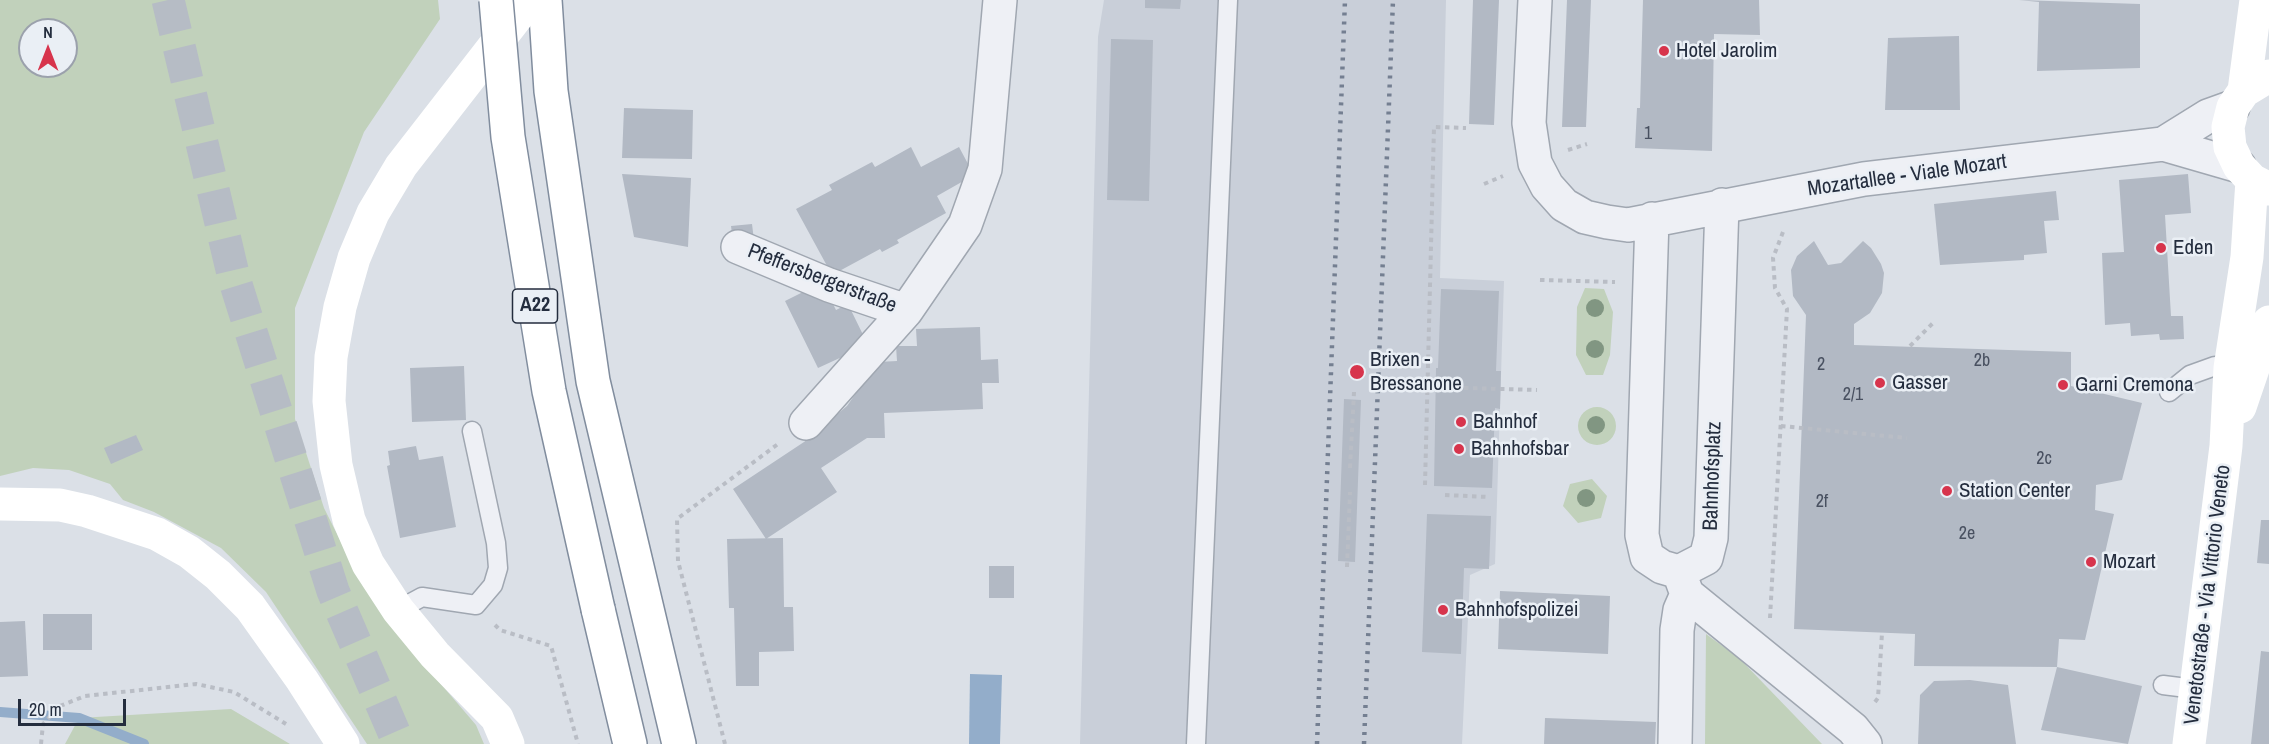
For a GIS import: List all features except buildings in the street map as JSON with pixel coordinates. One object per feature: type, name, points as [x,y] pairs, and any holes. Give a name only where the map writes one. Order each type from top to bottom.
[{"type":"main road","name":"A22","points":[[496,0],[508,137],[547,380],[597,609],[630,744]]},
{"type":"main road","points":[[508,744],[497,718],[435,655],[398,610],[368,564],[349,520],[336,465],[329,401],[331,357],[340,307],[354,258],[373,213],[401,166],[530,0]]},
{"type":"main road","name":"A22","points":[[545,0],[551,90],[593,381],[679,744]]},
{"type":"main road","points":[[2253,178],[2230,147],[2228,127],[2249,91],[2256,0]]},
{"type":"main road","name":"Venetostraße - Via Vittorio Veneto","points":[[2189,744],[2226,446],[2230,368],[2247,257],[2253,178]]},
{"type":"main road","name":"Venetostraße - Via Vittorio Veneto","points":[[2226,446],[2269,322]]},
{"type":"main road","points":[[0,504],[60,505],[87,511],[121,520],[157,534],[189,552],[219,574],[250,607],[302,680],[340,740]]},
{"type":"street","points":[[806,423],[906,311],[964,225],[985,169],[1000,0]]},
{"type":"street","name":"Mozartallee - Viale Mozart","points":[[1535,0],[1529,123],[1535,163],[1547,186],[1564,205],[1585,217],[1628,225],[1864,179],[2163,144],[2249,91]]},
{"type":"street","name":"Mozartallee - Viale Mozart","points":[[2163,144],[2253,178]]},
{"type":"street","name":"Bahnhofsplatz","points":[[1683,583],[1706,558],[1711,538],[1722,205]]},
{"type":"street","points":[[1652,219],[1642,535],[1647,557],[1683,583],[1767,660],[1859,736]]},
{"type":"street","name":"Pfeffersbergerstraße","points":[[738,247],[829,285],[906,311]]},
{"type":"street","points":[[1675,744],[1677,630],[1683,583]]},
{"type":"lane","points":[[1196,744],[1228,0]]},
{"type":"lane","points":[[2169,392],[2199,372],[2215,366],[2230,368]]},
{"type":"lane","points":[[398,610],[422,597],[476,605],[493,585],[498,568],[496,543],[472,431]]},
{"type":"lane","points":[[2163,685],[2195,689]]},
{"type":"path","points":[[1425,485],[1434,127],[1466,128]]},
{"type":"path","points":[[1767,660],[1787,309],[1774,288],[1773,258],[1784,228]]},
{"type":"path","points":[[1910,346],[1934,322]]},
{"type":"path","points":[[1428,387],[1537,390]]},
{"type":"path","points":[[1350,468],[1354,392]]},
{"type":"path","points":[[725,744],[678,561],[677,519],[806,423]]},
{"type":"path","points":[[1781,426],[1907,438]]},
{"type":"path","points":[[1347,567],[1350,492]]},
{"type":"path","points":[[1445,495],[1489,497]]},
{"type":"path","points":[[500,630],[551,646],[578,744]]},
{"type":"path","points":[[1859,736],[1878,698],[1882,633]]},
{"type":"path","points":[[41,744],[43,724],[60,706],[85,696],[196,684],[234,692],[304,735],[340,740]]},
{"type":"shaded area","points":[[1104,0],[1446,0],[1440,278],[1504,281],[1495,564],[1470,575],[1462,744],[1080,744],[1098,37]]},
{"type":"green space","points":[[0,0],[438,0],[440,19],[364,132],[295,308],[295,419],[324,508],[363,586],[411,649],[476,725],[484,744],[367,744],[266,592],[221,548],[154,512],[123,500],[110,484],[69,470],[33,468],[0,476]]},
{"type":"green space","points":[[1585,288],[1604,289],[1613,312],[1610,355],[1603,375],[1586,375],[1576,355],[1577,307]]},
{"type":"green space","points":[[1597,407],[1610,413],[1616,426],[1610,439],[1597,445],[1584,439],[1578,426],[1584,413]]},
{"type":"green space","points":[[1592,479],[1607,496],[1601,518],[1578,523],[1563,506],[1570,484]]},
{"type":"green space","points":[[1706,634],[1739,658],[1822,744],[1705,744]]},
{"type":"green space","points":[[231,709],[290,744],[65,744],[79,718]]},
{"type":"water","points":[[970,674],[1002,675],[1000,744],[969,744]]},
{"type":"waterway","points":[[0,712],[79,718],[144,744]]},
{"type":"tunnel","points":[[168,0],[234,278],[333,591],[399,744]]},
{"type":"railway","points":[[1317,744],[1345,0]]},
{"type":"railway","points":[[1364,744],[1393,0]]},
{"type":"place","name":"Hotel Jarolim","points":[[1664,51]]},
{"type":"place","name":"Eden","points":[[2161,248]]},
{"type":"place","name":"Brixen - Bressanone","points":[[1357,372]]},
{"type":"place","name":"Gasser","points":[[1880,383]]},
{"type":"place","name":"Garni Cremona","points":[[2063,385]]},
{"type":"place","name":"Bahnhof","points":[[1461,422]]},
{"type":"place","name":"Bahnhofsbar","points":[[1459,449]]},
{"type":"place","name":"Station Center","points":[[1947,491]]},
{"type":"place","name":"Mozart","points":[[2091,562]]},
{"type":"place","name":"Bahnhofspolizei","points":[[1443,610]]}]
